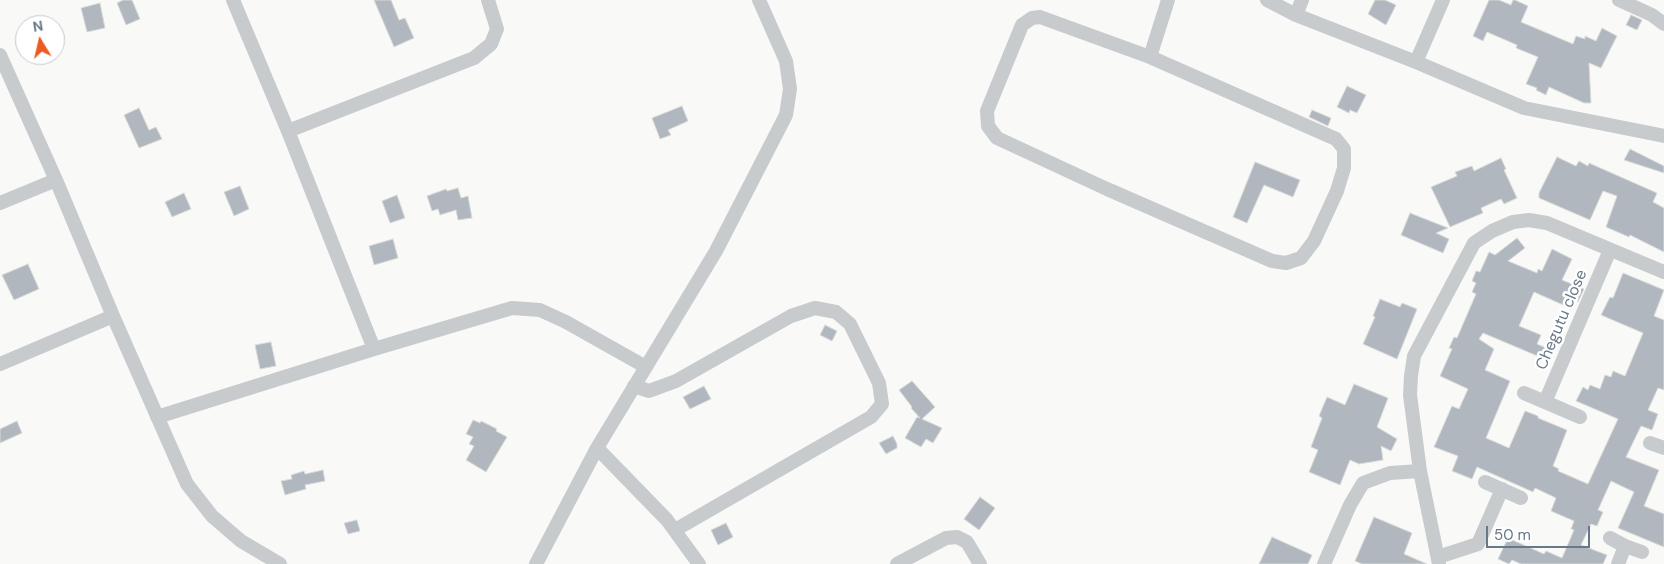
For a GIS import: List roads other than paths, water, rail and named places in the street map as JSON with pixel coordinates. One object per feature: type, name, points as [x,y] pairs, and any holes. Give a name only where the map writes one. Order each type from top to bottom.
[{"type":"street","points":[[233,0],[288,132],[374,349]]},
{"type":"street","points":[[288,132],[474,58],[491,44],[497,29],[488,0]]},
{"type":"street","points":[[536,564],[597,448],[716,252],[786,115],[790,89],[786,61],[759,0]]},
{"type":"street","points":[[1150,57],[1168,0]]},
{"type":"street","points":[[1267,0],[1296,15],[1416,62],[1524,108],[1664,136]]},
{"type":"street","points":[[1296,15],[1302,0]]},
{"type":"street","points":[[1416,62],[1443,0]]},
{"type":"street","points":[[1619,0],[1652,15],[1664,24]]},
{"type":"street","points":[[1040,16],[1150,57],[1336,139],[1344,149],[1344,168],[1337,191],[1314,241],[1301,258],[1286,262],[1272,261],[1107,189],[997,138],[988,126],[987,111],[1022,25],[1032,18],[1040,16]]},
{"type":"street","points":[[0,55],[187,484],[212,516],[241,541],[280,564]]},
{"type":"street","points":[[0,203],[56,180]]},
{"type":"street","points":[[1502,489],[1478,544],[1438,561],[1420,471],[1410,395],[1414,356],[1474,243],[1492,231],[1513,222],[1529,220],[1547,223],[1664,272]]},
{"type":"street","name":"Chegutu close","points":[[1546,402],[1610,250]]},
{"type":"street","points":[[158,417],[512,308],[540,310],[566,322],[646,367]]},
{"type":"street","points":[[634,386],[649,391],[676,381],[791,316],[815,308],[836,312],[850,324],[880,383],[882,404],[871,418],[675,530]]},
{"type":"street","points":[[0,364],[113,316]]},
{"type":"street","points":[[1524,393],[1580,417]]},
{"type":"street","points":[[1650,444],[1664,448]]},
{"type":"street","points":[[597,448],[675,530],[700,564]]},
{"type":"street","points":[[1324,564],[1350,505],[1363,483],[1390,474],[1420,471]]},
{"type":"street","points":[[1485,482],[1521,498]]},
{"type":"street","points":[[897,564],[946,538],[957,537],[967,542],[980,564]]},
{"type":"street","points":[[1610,538],[1642,552]]},
{"type":"street","points":[[1618,564],[1625,546]]}]
